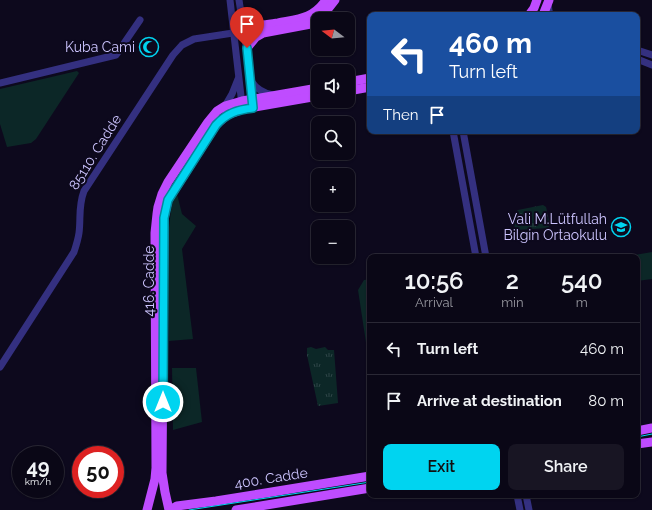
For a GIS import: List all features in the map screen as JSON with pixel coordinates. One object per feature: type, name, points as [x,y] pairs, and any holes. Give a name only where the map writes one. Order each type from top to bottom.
[{"type":"main road","points":[[243,18],[253,25],[260,26],[300,20],[313,14],[326,0]]},
{"type":"main road","points":[[325,12],[335,0]]},
{"type":"main road","points":[[531,12],[537,0]]},
{"type":"main road","points":[[544,12],[548,2]]},
{"type":"main road","points":[[247,48],[256,36],[262,33],[311,24]]},
{"type":"main road","points":[[253,25],[252,31],[256,36]]},
{"type":"main road","points":[[355,81],[367,79]]},
{"type":"main road","points":[[355,90],[367,88]]},
{"type":"main road","points":[[252,104],[278,95],[311,89]]},
{"type":"main road","name":"416. Cadde","points":[[174,508],[165,492],[162,473],[164,218],[168,200],[216,125],[227,115],[242,105],[311,97]]},
{"type":"main road","points":[[147,510],[155,479],[156,468],[155,233],[157,214],[162,194],[173,173],[208,122],[217,111],[225,106],[242,105]]},
{"type":"main road","points":[[640,430],[652,428]]},
{"type":"main road","points":[[640,444],[652,442]]},
{"type":"main road","name":"400. Cadde","points":[[174,508],[367,476]]},
{"type":"main road","name":"400. Cadde","points":[[236,510],[367,488]]},
{"type":"street","points":[[230,0],[242,105]]},
{"type":"street","points":[[240,0],[247,48],[252,104]]},
{"type":"street","points":[[548,2],[549,12]]},
{"type":"street","points":[[0,83],[116,55],[140,20]]},
{"type":"street","name":"85110. Cadde","points":[[0,367],[74,252],[78,242],[80,206],[84,192],[173,55],[182,45],[194,39],[233,33]]},
{"type":"street","points":[[640,51],[652,55]]},
{"type":"street","points":[[640,60],[652,64]]},
{"type":"street","points":[[225,106],[232,94],[238,77]]},
{"type":"street","points":[[250,78],[254,85],[260,90],[268,94],[278,95]]},
{"type":"street","points":[[454,134],[475,254]]},
{"type":"street","points":[[464,134],[485,254]]},
{"type":"street","points":[[518,498],[520,510]]},
{"type":"street","points":[[527,498],[529,510]]},
{"type":"green space","points":[[77,71],[79,73],[36,139],[31,143],[7,147],[0,124],[0,89]]},
{"type":"green space","points":[[177,194],[182,214],[196,226],[182,249],[193,339],[169,341],[167,244],[172,202]]},
{"type":"green space","points":[[543,205],[546,207],[550,224],[548,228],[515,230],[513,215],[518,210]]},
{"type":"green space","points":[[652,252],[652,279],[640,281],[640,254]]},
{"type":"green space","points":[[364,280],[367,280],[367,349],[358,290]]},
{"type":"green space","points":[[311,347],[316,349],[325,347],[328,350],[334,350],[338,403],[318,406],[307,355],[307,348]]},
{"type":"green space","points":[[172,368],[196,368],[202,422],[173,430]]},
{"type":"tram line","points":[[640,436],[652,434]]},
{"type":"tram line","points":[[189,510],[367,482]]},
{"type":"place","name":"Kuba Cami","points":[[149,47]]},
{"type":"place","name":"Vali M.Lütfullah Bilgin Ortaokulu","points":[[621,227]]},
{"type":"route","points":[[163,402],[163,256],[164,218],[168,200],[216,125],[227,115],[243,109],[253,108],[247,48]]}]
